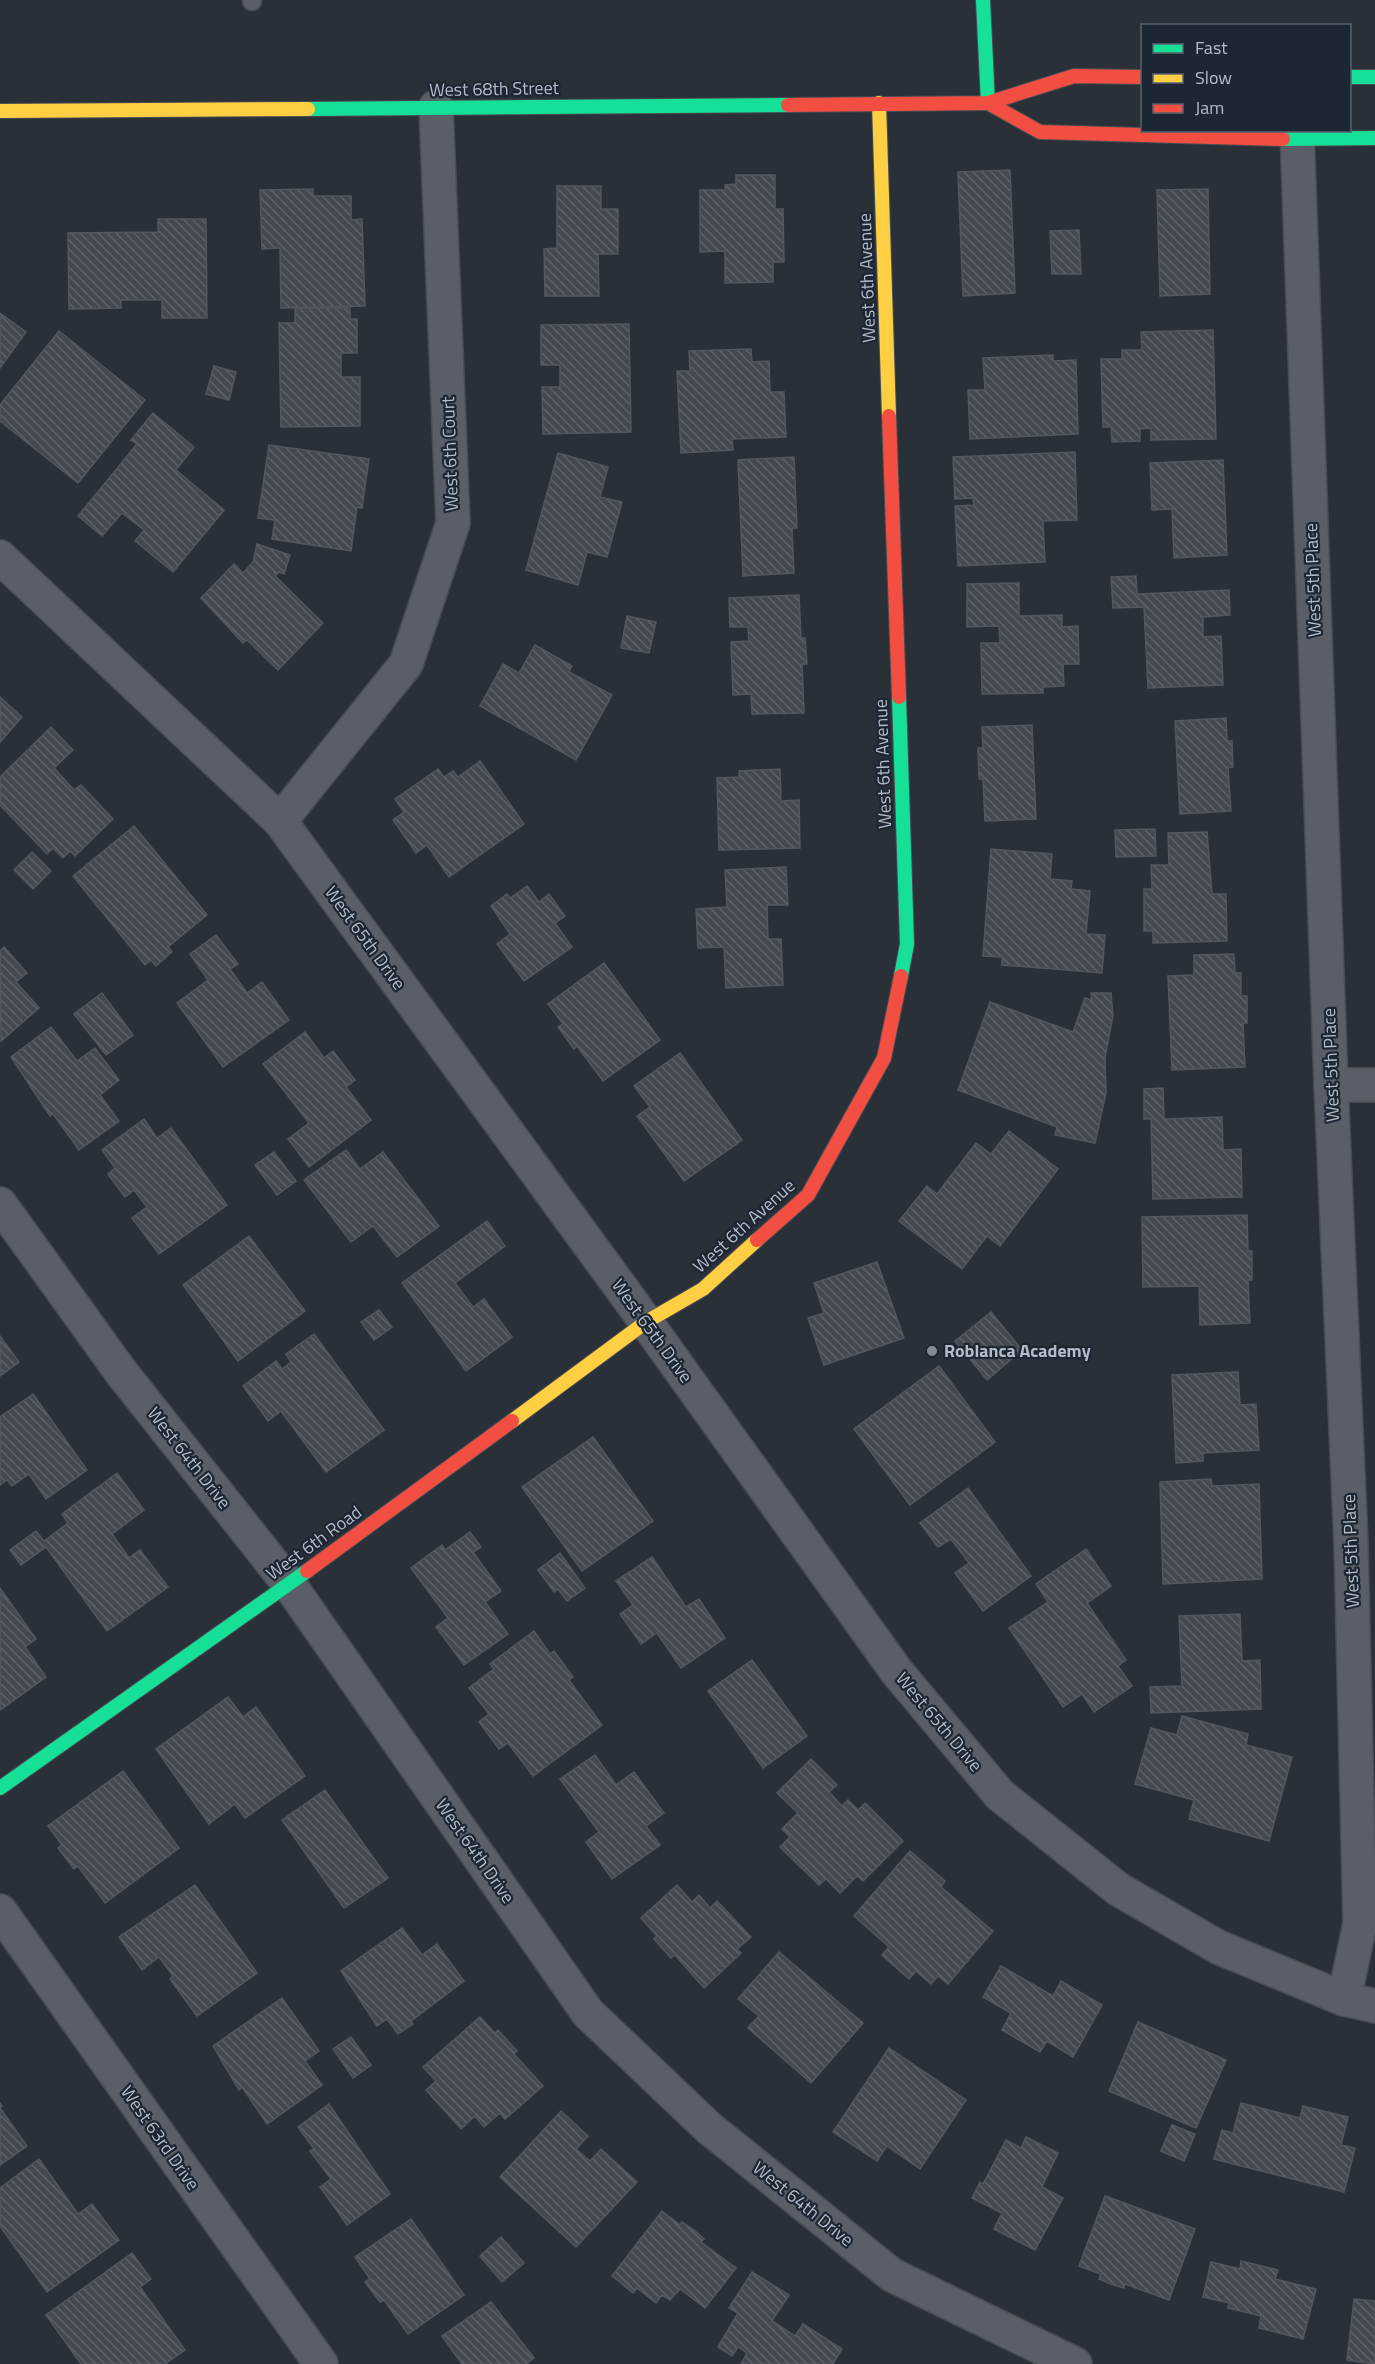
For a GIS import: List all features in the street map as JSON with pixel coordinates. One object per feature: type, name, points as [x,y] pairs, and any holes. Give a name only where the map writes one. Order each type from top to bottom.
[{"type":"street","points":[[983,0],[988,104]]},
{"type":"street","name":"West 68th Street","points":[[0,111],[988,104],[1074,76],[1141,77]]},
{"type":"street","points":[[1351,77],[1375,77]]},
{"type":"street","name":"West 6th Avenue","points":[[646,1322],[703,1289],[808,1195],[884,1058],[907,944],[879,103]]},
{"type":"street","name":"West 68th Street","points":[[988,104],[1040,132],[1375,138]]},
{"type":"street","name":"West 6th Court","points":[[280,821],[406,664],[453,523],[436,107]]},
{"type":"street","name":"West 5th Place","points":[[1298,135],[1331,1085],[1363,1544],[1360,1924],[1344,1999]]},
{"type":"street","name":"West 65th Drive","points":[[0,557],[280,821],[646,1322],[897,1672],[1000,1795],[1128,1894],[1218,1947],[1344,1999],[1375,2006]]},
{"type":"street","points":[[1331,1085],[1375,1085]]},
{"type":"street","name":"West 64th Drive","points":[[0,1204],[121,1372],[289,1584],[588,2013],[709,2128],[892,2275],[1075,2364]]},
{"type":"street","name":"West 6th Road","points":[[0,1788],[289,1584],[646,1322]]},
{"type":"street","name":"West 63rd Drive","points":[[0,1911],[321,2364]]},
{"type":"building","points":[[1010,170],[1015,293],[963,296],[958,172]]},
{"type":"building","points":[[736,175],[775,175],[775,209],[783,209],[784,262],[773,262],[773,282],[725,283],[725,251],[700,252],[700,190],[725,190],[725,185],[736,184]]},
{"type":"building","points":[[557,186],[601,186],[601,209],[618,209],[618,254],[598,254],[599,296],[545,296],[544,249],[557,248]]},
{"type":"building","points":[[313,189],[313,196],[351,196],[351,220],[362,219],[365,306],[281,308],[280,248],[262,249],[260,190]]},
{"type":"building","points":[[1208,189],[1210,294],[1160,296],[1157,190]]},
{"type":"building","points":[[158,219],[206,219],[207,318],[162,318],[162,300],[121,300],[121,308],[69,309],[68,233],[158,232]]},
{"type":"building","points":[[1079,230],[1081,274],[1052,274],[1050,231]]},
{"type":"building","points":[[295,308],[350,308],[350,319],[357,319],[357,353],[341,353],[341,377],[360,377],[360,426],[281,427],[279,323],[295,323]]},
{"type":"building","points":[[0,313],[26,332],[0,368]]},
{"type":"building","points":[[629,324],[631,432],[543,434],[542,387],[560,387],[560,365],[541,365],[541,325]]},
{"type":"building","points":[[1213,330],[1216,439],[1151,440],[1151,428],[1140,429],[1140,441],[1112,442],[1111,427],[1103,427],[1101,359],[1122,359],[1122,350],[1142,350],[1141,332]]},
{"type":"building","points":[[59,331],[145,400],[78,483],[0,421],[0,405]]},
{"type":"building","points":[[751,349],[752,362],[769,361],[770,392],[784,392],[786,437],[732,439],[733,450],[681,453],[677,371],[690,371],[689,351]]},
{"type":"building","points":[[1053,355],[1053,361],[1076,360],[1078,434],[970,439],[968,390],[985,390],[983,358]]},
{"type":"building","points":[[214,366],[236,372],[229,400],[206,394]]},
{"type":"building","points":[[153,413],[194,447],[176,470],[224,510],[173,572],[135,541],[144,530],[122,513],[102,536],[78,516],[137,444],[131,440]]},
{"type":"building","points":[[269,445],[369,459],[362,508],[357,507],[351,551],[272,539],[275,520],[258,518]]},
{"type":"building","points":[[1075,452],[1077,520],[1043,521],[1045,562],[958,566],[955,506],[974,505],[973,498],[955,499],[953,457]]},
{"type":"building","points":[[558,453],[608,467],[600,497],[622,502],[607,557],[587,552],[578,585],[526,570]]},
{"type":"building","points":[[794,457],[797,528],[792,528],[794,573],[743,576],[738,460]]},
{"type":"building","points":[[1223,460],[1227,555],[1174,558],[1172,509],[1152,510],[1150,463]]},
{"type":"building","points":[[257,544],[290,555],[284,574],[279,572],[275,576],[323,623],[278,670],[247,640],[243,643],[201,598],[234,564],[243,573],[253,562]]},
{"type":"building","points":[[1136,576],[1137,594],[1229,590],[1230,615],[1203,617],[1203,637],[1221,636],[1223,685],[1148,688],[1144,607],[1113,608],[1111,577]]},
{"type":"building","points":[[1019,583],[1019,616],[1062,615],[1062,627],[1078,626],[1079,664],[1063,664],[1064,686],[1043,687],[1043,693],[982,694],[981,643],[1000,643],[999,626],[967,627],[967,584]]},
{"type":"building","points":[[799,595],[801,638],[805,638],[807,664],[802,664],[804,713],[752,714],[751,694],[733,695],[731,642],[749,641],[748,627],[730,627],[729,598]]},
{"type":"building","points":[[627,616],[656,622],[649,653],[621,648]]},
{"type":"building","points":[[535,645],[572,666],[569,672],[612,695],[576,760],[480,706],[503,664],[519,673]]},
{"type":"building","points":[[0,697],[22,717],[0,742]]},
{"type":"building","points":[[1226,718],[1227,741],[1232,741],[1233,767],[1228,768],[1231,811],[1180,814],[1175,721]]},
{"type":"building","points":[[1032,725],[1036,819],[985,821],[983,779],[979,779],[978,748],[983,748],[982,727]]},
{"type":"building","points":[[51,727],[73,750],[54,768],[74,790],[81,785],[113,819],[75,856],[70,851],[63,858],[53,848],[47,854],[0,805],[0,777]]},
{"type":"building","points":[[480,761],[524,824],[449,877],[427,845],[416,853],[393,820],[404,812],[395,799],[438,769],[444,777],[453,771],[458,777]]},
{"type":"building","points":[[780,769],[781,801],[799,800],[800,848],[719,850],[717,778],[739,777],[739,771]]},
{"type":"building","points":[[134,826],[207,915],[168,947],[172,952],[156,966],[151,960],[145,965],[73,876]]},
{"type":"building","points":[[1155,829],[1156,856],[1116,857],[1115,830]]},
{"type":"building","points":[[1207,832],[1212,894],[1226,894],[1227,941],[1153,943],[1153,931],[1144,931],[1144,889],[1152,889],[1151,865],[1169,865],[1168,833]]},
{"type":"building","points":[[991,849],[1052,854],[1050,879],[1072,881],[1071,889],[1090,891],[1086,934],[1105,935],[1102,973],[1002,965],[1002,957],[983,956]]},
{"type":"building","points":[[32,852],[51,871],[33,889],[14,870]]},
{"type":"building","points":[[786,867],[788,905],[767,905],[768,939],[781,939],[783,985],[726,988],[724,947],[698,948],[696,909],[727,907],[725,870]]},
{"type":"building","points":[[527,886],[539,902],[549,894],[565,916],[555,923],[572,947],[524,981],[497,944],[510,934],[491,906],[507,894],[510,898]]},
{"type":"building","points":[[216,935],[238,964],[230,969],[247,993],[262,982],[289,1020],[223,1067],[177,1003],[208,980],[190,954]]},
{"type":"building","points":[[4,947],[27,973],[16,982],[39,1008],[1,1041],[0,951]]},
{"type":"building","points":[[1234,954],[1235,973],[1241,973],[1241,996],[1247,996],[1247,1023],[1243,1023],[1245,1067],[1172,1070],[1168,976],[1194,975],[1194,955]]},
{"type":"building","points":[[604,963],[660,1040],[603,1081],[577,1046],[574,1049],[558,1027],[563,1024],[548,1004]]},
{"type":"building","points":[[102,993],[133,1035],[106,1055],[74,1014]]},
{"type":"building","points":[[1091,993],[1111,993],[1113,1016],[1105,1057],[1106,1093],[1095,1143],[1055,1135],[1057,1127],[958,1090],[990,1002],[1073,1032],[1085,998],[1092,1000]]},
{"type":"building","points":[[51,1027],[77,1061],[95,1048],[119,1080],[100,1095],[119,1121],[79,1150],[53,1114],[50,1116],[11,1057]]},
{"type":"building","points":[[305,1032],[324,1058],[333,1051],[355,1080],[346,1087],[371,1120],[309,1167],[288,1139],[309,1123],[263,1064]]},
{"type":"building","points":[[680,1053],[742,1140],[684,1181],[637,1116],[650,1107],[634,1086]]},
{"type":"building","points":[[1163,1088],[1164,1119],[1222,1117],[1223,1150],[1241,1149],[1242,1197],[1153,1199],[1151,1119],[1144,1119],[1144,1089]]},
{"type":"building","points":[[144,1119],[157,1138],[171,1128],[227,1205],[159,1254],[132,1218],[147,1207],[134,1190],[125,1197],[108,1174],[115,1168],[102,1150]]},
{"type":"building","points":[[1009,1131],[1058,1169],[1000,1246],[987,1236],[962,1269],[899,1221],[927,1186],[937,1194],[976,1143],[991,1154]]},
{"type":"building","points":[[346,1150],[360,1169],[383,1152],[439,1226],[397,1257],[373,1226],[351,1242],[304,1180]]},
{"type":"building","points":[[274,1152],[296,1181],[277,1195],[255,1165]]},
{"type":"building","points":[[1247,1215],[1248,1251],[1252,1251],[1252,1280],[1248,1280],[1250,1323],[1200,1325],[1199,1286],[1143,1287],[1142,1217]]},
{"type":"building","points":[[487,1221],[505,1246],[455,1283],[473,1307],[484,1299],[512,1337],[466,1371],[402,1283]]},
{"type":"building","points":[[249,1236],[305,1311],[238,1361],[183,1285]]},
{"type":"building","points":[[877,1262],[904,1338],[824,1365],[808,1318],[824,1313],[814,1283]]},
{"type":"building","points":[[379,1310],[392,1327],[374,1340],[361,1322]]},
{"type":"building","points":[[991,1312],[1022,1350],[987,1380],[955,1341]]},
{"type":"building","points":[[314,1334],[384,1430],[326,1472],[281,1411],[268,1421],[243,1386],[276,1361],[282,1369],[291,1362],[286,1354]]},
{"type":"building","points":[[0,1336],[19,1362],[0,1376]]},
{"type":"building","points":[[939,1366],[995,1442],[910,1505],[854,1429]]},
{"type":"building","points":[[1238,1372],[1240,1405],[1256,1404],[1259,1450],[1203,1453],[1203,1461],[1176,1463],[1172,1375]]},
{"type":"building","points":[[33,1394],[87,1470],[46,1499],[29,1474],[12,1486],[7,1480],[0,1485],[0,1417]]},
{"type":"building","points":[[593,1437],[653,1521],[582,1571],[522,1487]]},
{"type":"building","points":[[117,1473],[144,1510],[112,1534],[129,1558],[140,1550],[168,1587],[107,1631],[46,1547],[21,1565],[10,1550],[36,1531],[44,1541],[68,1523],[62,1514]]},
{"type":"building","points":[[1211,1479],[1212,1486],[1259,1484],[1262,1579],[1163,1584],[1160,1482]]},
{"type":"building","points":[[968,1488],[1031,1576],[983,1611],[955,1573],[969,1563],[951,1539],[938,1547],[920,1523]]},
{"type":"building","points":[[470,1532],[481,1547],[473,1552],[501,1591],[485,1602],[508,1634],[464,1665],[436,1627],[448,1618],[411,1568],[442,1545],[445,1550]]},
{"type":"building","points":[[1086,1549],[1111,1586],[1087,1603],[1126,1660],[1118,1666],[1132,1686],[1094,1712],[1082,1694],[1063,1707],[1009,1628],[1048,1602],[1036,1584]]},
{"type":"building","points":[[560,1553],[585,1588],[567,1601],[558,1589],[554,1592],[538,1570]]},
{"type":"building","points":[[652,1557],[686,1607],[699,1599],[725,1638],[681,1668],[657,1633],[641,1644],[620,1614],[633,1605],[616,1581]]},
{"type":"building","points":[[0,1588],[36,1639],[25,1647],[46,1677],[0,1710]]},
{"type":"building","points":[[1240,1614],[1242,1661],[1260,1660],[1261,1709],[1151,1713],[1150,1687],[1182,1686],[1179,1616]]},
{"type":"building","points":[[534,1631],[550,1654],[554,1651],[573,1677],[569,1680],[602,1725],[533,1776],[508,1743],[499,1749],[479,1722],[489,1714],[469,1688],[494,1669],[490,1664]]},
{"type":"building","points":[[752,1660],[807,1736],[763,1768],[708,1691]]},
{"type":"building","points":[[228,1697],[243,1717],[256,1707],[305,1776],[245,1818],[235,1804],[209,1824],[156,1749]]},
{"type":"building","points":[[1182,1716],[1248,1734],[1246,1745],[1292,1757],[1269,1841],[1189,1819],[1194,1800],[1135,1784],[1151,1728],[1177,1735]]},
{"type":"building","points":[[595,1755],[616,1785],[634,1772],[664,1813],[646,1826],[660,1845],[612,1879],[586,1842],[599,1832],[560,1779]]},
{"type":"building","points":[[811,1759],[837,1785],[829,1792],[842,1806],[848,1800],[858,1810],[865,1803],[903,1841],[863,1881],[857,1876],[840,1893],[826,1879],[819,1885],[780,1847],[790,1837],[782,1829],[798,1813],[777,1793]]},
{"type":"building","points":[[123,1771],[179,1848],[105,1903],[78,1866],[74,1869],[58,1848],[62,1845],[48,1826]]},
{"type":"building","points":[[325,1790],[388,1878],[344,1908],[282,1820]]},
{"type":"building","points":[[910,1851],[945,1881],[941,1887],[993,1931],[948,1984],[938,1976],[931,1984],[916,1971],[909,1979],[882,1955],[889,1947],[854,1916]]},
{"type":"building","points":[[195,1885],[257,1973],[197,2016],[170,1979],[173,1976],[159,1957],[142,1970],[119,1937]]},
{"type":"building","points":[[677,1885],[692,1902],[699,1895],[710,1908],[717,1901],[751,1937],[737,1949],[741,1953],[704,1988],[675,1955],[671,1958],[654,1939],[657,1936],[641,1918]]},
{"type":"building","points":[[402,1928],[422,1955],[437,1944],[464,1981],[411,2021],[413,2024],[398,2034],[387,2019],[377,2026],[341,1971]]},
{"type":"building","points":[[779,1952],[863,2023],[811,2083],[748,2028],[759,2016],[738,1999]]},
{"type":"building","points":[[1001,1966],[1053,1996],[1061,1981],[1102,2005],[1073,2057],[1047,2041],[1040,2052],[1002,2030],[1011,2013],[983,1997]]},
{"type":"building","points":[[282,1998],[319,2051],[305,2061],[322,2085],[267,2124],[242,2087],[239,2090],[213,2046]]},
{"type":"building","points":[[480,2017],[495,2033],[498,2030],[517,2051],[514,2054],[543,2086],[505,2119],[500,2113],[484,2127],[475,2116],[461,2129],[426,2090],[436,2081],[423,2067]]},
{"type":"building","points":[[1138,2022],[1226,2060],[1196,2128],[1109,2091]]},
{"type":"building","points":[[351,2037],[371,2065],[353,2078],[333,2049]]},
{"type":"building","points":[[889,2048],[966,2100],[920,2169],[887,2146],[877,2161],[833,2132]]},
{"type":"building","points":[[1241,2103],[1300,2118],[1303,2106],[1348,2117],[1341,2145],[1355,2148],[1344,2192],[1214,2159],[1222,2130],[1233,2133]]},
{"type":"building","points":[[329,2104],[390,2194],[347,2225],[320,2187],[331,2179],[310,2151],[314,2149],[298,2127]]},
{"type":"building","points":[[0,2108],[27,2146],[0,2165]]},
{"type":"building","points":[[561,2111],[588,2136],[576,2149],[590,2161],[601,2149],[637,2182],[576,2247],[500,2177]]},
{"type":"building","points":[[1172,2125],[1195,2134],[1184,2161],[1161,2151]]},
{"type":"building","points":[[1026,2137],[1058,2153],[1042,2187],[1063,2198],[1035,2250],[994,2229],[1002,2213],[972,2198],[980,2182],[983,2184],[1006,2140],[1021,2148]]},
{"type":"building","points":[[39,2159],[78,2214],[92,2204],[119,2240],[47,2292],[0,2226],[0,2188]]},
{"type":"building","points":[[1105,2196],[1195,2229],[1169,2300],[1125,2284],[1124,2288],[1111,2284],[1099,2279],[1101,2274],[1079,2266]]},
{"type":"building","points":[[662,2211],[680,2225],[682,2222],[694,2230],[704,2239],[701,2242],[736,2268],[705,2308],[680,2289],[670,2300],[662,2295],[656,2303],[637,2288],[633,2293],[612,2276]]},
{"type":"building","points":[[411,2219],[464,2295],[408,2334],[384,2300],[380,2302],[365,2282],[370,2279],[355,2257]]},
{"type":"building","points":[[501,2237],[524,2263],[502,2282],[480,2256]]},
{"type":"building","points":[[132,2253],[151,2279],[140,2287],[185,2350],[165,2364],[81,2364],[46,2315]]},
{"type":"building","points":[[1241,2261],[1278,2270],[1275,2279],[1316,2289],[1303,2339],[1259,2328],[1261,2316],[1228,2308],[1229,2303],[1203,2297],[1211,2262],[1240,2269]]},
{"type":"building","points":[[752,2272],[789,2295],[772,2321],[795,2336],[803,2324],[842,2349],[833,2364],[741,2364],[747,2353],[738,2347],[732,2356],[718,2347],[738,2313],[729,2308]]},
{"type":"building","points":[[1354,2299],[1375,2301],[1375,2364],[1347,2360]]},
{"type":"building","points":[[491,2302],[534,2358],[526,2364],[462,2364],[442,2336]]},
{"type":"traffic: fast","points":[[983,0],[988,103]]},
{"type":"traffic: fast","points":[[1351,77],[1375,77]]},
{"type":"traffic: fast","points":[[308,109],[788,105]]},
{"type":"traffic: fast","points":[[1283,139],[1375,138]]},
{"type":"traffic: fast","points":[[899,697],[907,944],[901,976]]},
{"type":"traffic: fast","points":[[0,1788],[307,1571]]},
{"type":"traffic: slow","points":[[879,103],[889,416]]},
{"type":"traffic: slow","points":[[0,111],[308,109]]},
{"type":"traffic: slow","points":[[512,1421],[646,1322],[703,1289],[757,1240]]},
{"type":"traffic: jam","points":[[788,105],[988,103],[1074,76],[1141,77]]},
{"type":"traffic: jam","points":[[988,103],[1040,132],[1283,139]]},
{"type":"traffic: jam","points":[[889,416],[899,697]]},
{"type":"traffic: jam","points":[[757,1240],[808,1195],[884,1058],[901,976]]},
{"type":"traffic: jam","points":[[307,1571],[512,1421]]},
{"type":"place","name":"Roblanca Academy","points":[[932,1351]]}]
